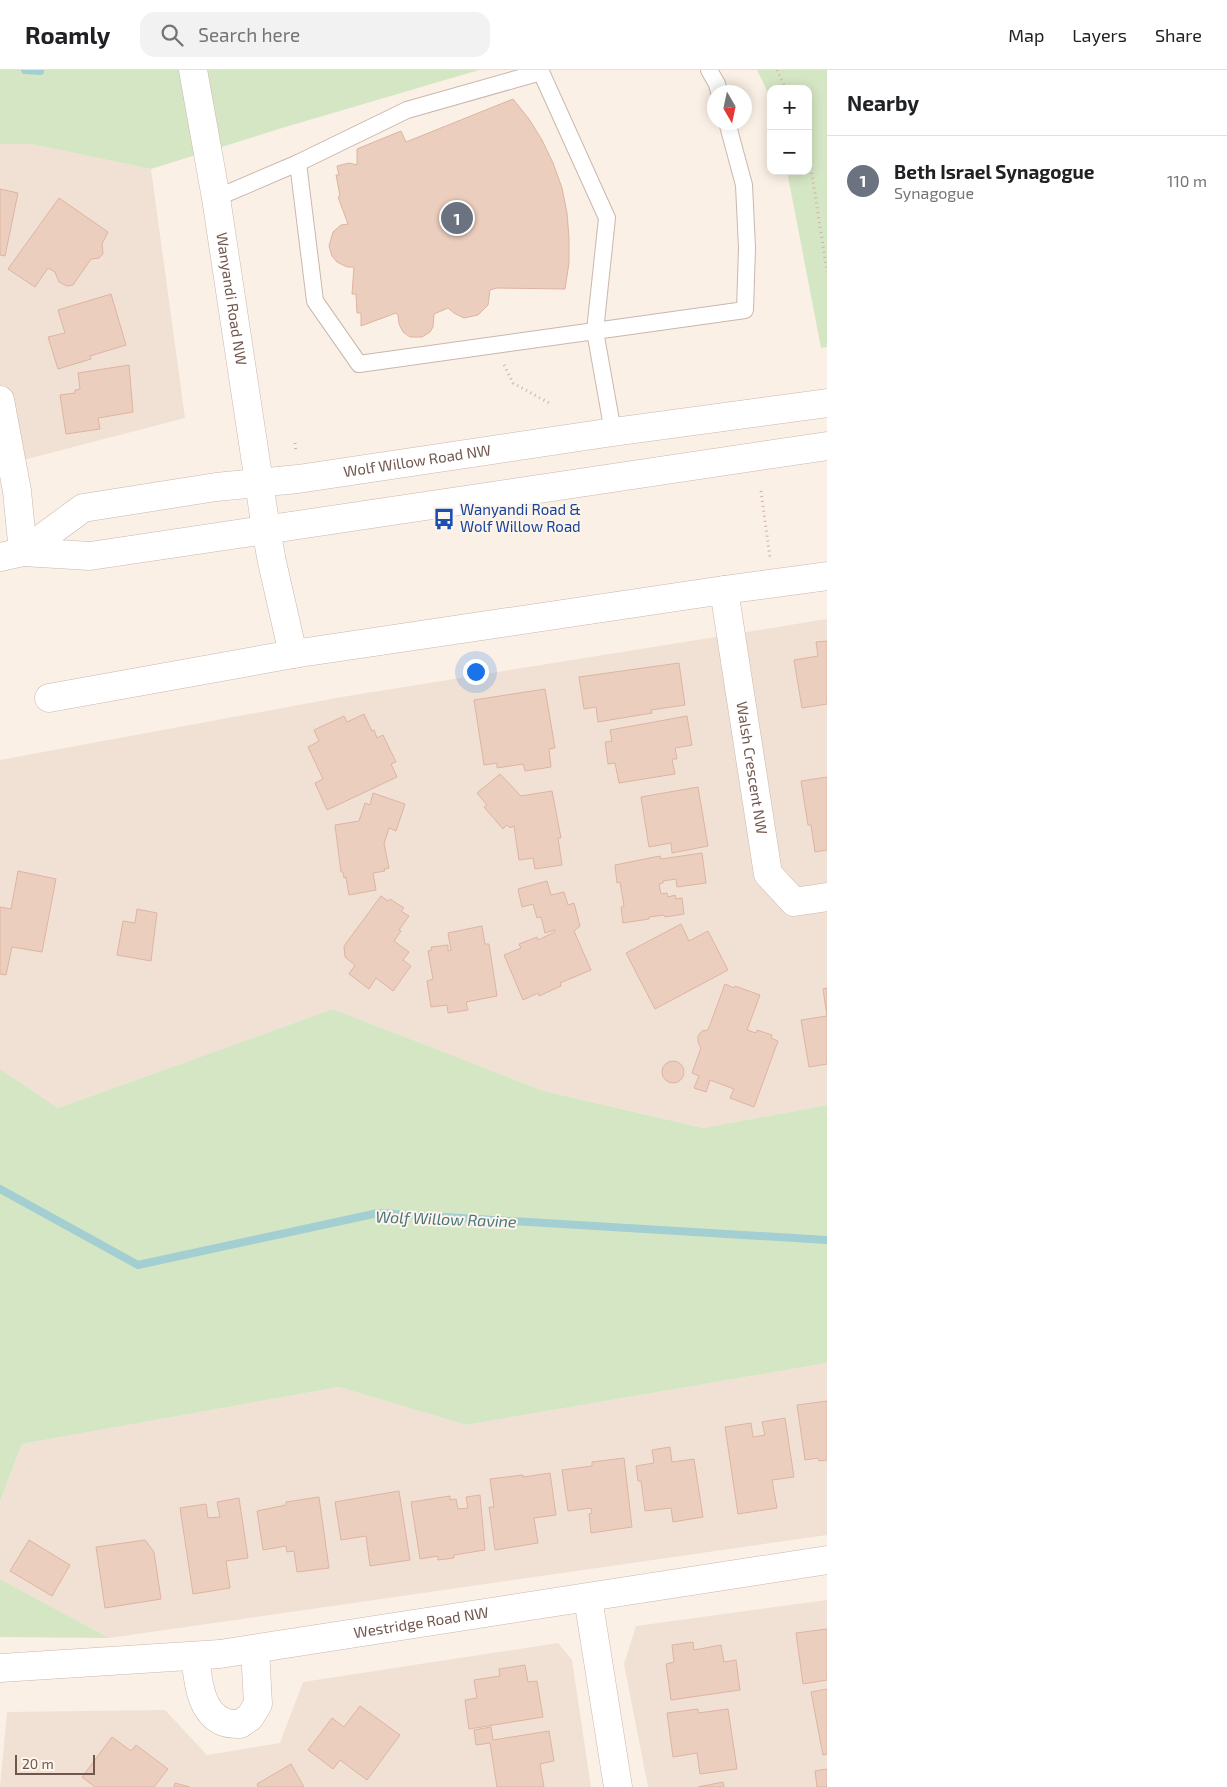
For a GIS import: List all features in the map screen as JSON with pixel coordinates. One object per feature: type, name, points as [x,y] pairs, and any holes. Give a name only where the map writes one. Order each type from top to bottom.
[{"type":"street","name":"Wanyandi Road NW","points":[[193,70],[216,198],[266,529]]},
{"type":"street","points":[[0,400],[17,491],[11,554],[90,556],[827,446]]},
{"type":"street","name":"Wolf Willow Road NW","points":[[11,554],[83,508],[216,486],[298,479],[613,432],[827,404]]},
{"type":"street","points":[[266,529],[293,654]]},
{"type":"street","points":[[49,698],[293,654],[827,576]]},
{"type":"street","name":"Walsh Crescent NW","points":[[724,590],[768,874],[794,902],[827,897]]},
{"type":"street","name":"Westridge Road NW","points":[[0,1668],[195,1656],[255,1649],[827,1560]]},
{"type":"street","points":[[588,1598],[618,1787]]},
{"type":"street","points":[[195,1656],[200,1690],[209,1711],[224,1722],[240,1724],[250,1717],[258,1704],[255,1649]]},
{"type":"lane","points":[[709,70],[717,85]]},
{"type":"lane","points":[[216,198],[298,163],[407,110],[541,71],[608,218],[595,331],[613,432]]},
{"type":"lane","points":[[298,163],[315,301],[359,364],[745,310],[747,248],[744,185],[729,130]]},
{"type":"path","points":[[777,70],[784,85]]},
{"type":"path","points":[[812,174],[827,272]]},
{"type":"path","points":[[494,345],[513,383],[551,404]]},
{"type":"path","points":[[760,491],[774,583]]},
{"type":"shaded area","points":[[0,144],[31,144],[151,169],[185,418],[0,466]]},
{"type":"shaded area","points":[[827,619],[827,1105],[705,1128],[544,1091],[333,1009],[58,1108],[0,1069],[0,760],[342,697]]},
{"type":"shaded area","points":[[827,1363],[827,1535],[109,1638],[0,1579],[0,1503],[22,1444],[339,1387],[466,1425]]},
{"type":"shaded area","points":[[827,1600],[827,1787],[648,1787],[624,1664],[636,1626]]},
{"type":"shaded area","points":[[558,1643],[572,1660],[591,1787],[0,1787],[7,1712],[165,1710],[207,1755],[280,1743],[303,1682]]},
{"type":"green space","points":[[0,70],[479,70],[151,169],[31,144],[0,144]]},
{"type":"green space","points":[[757,70],[827,70],[827,347],[821,348],[788,175],[812,175],[812,85],[767,85],[767,91]]},
{"type":"green space","points":[[333,1009],[544,1091],[704,1128],[827,1105],[827,1363],[466,1425],[339,1387],[22,1444],[0,1502],[0,1069],[58,1108]]},
{"type":"green space","points":[[0,1579],[109,1638],[0,1637]]},
{"type":"building","points":[[513,99],[529,119],[542,140],[562,188],[569,238],[569,263],[565,289],[497,288],[490,290],[488,305],[478,315],[464,318],[448,308],[434,314],[433,327],[430,332],[422,337],[410,337],[403,332],[396,313],[361,326],[361,313],[357,313],[356,294],[352,294],[354,267],[347,267],[337,262],[332,256],[329,246],[333,232],[341,225],[348,224],[338,197],[340,196],[336,175],[339,175],[337,166],[349,163],[357,165],[357,149],[401,131],[406,142]]},
{"type":"building","points":[[0,189],[18,193],[5,256],[0,255]]},
{"type":"building","points":[[59,198],[108,232],[102,244],[103,254],[99,258],[91,259],[73,285],[67,286],[59,282],[55,272],[48,268],[35,287],[8,269]]},
{"type":"building","points":[[111,294],[126,345],[90,356],[91,359],[58,369],[48,337],[65,333],[58,310]]},
{"type":"building","points":[[129,365],[133,412],[98,418],[100,429],[66,434],[60,395],[75,393],[75,390],[80,389],[78,373]]},
{"type":"building","points":[[827,641],[827,704],[802,708],[794,660],[818,656],[816,642]]},
{"type":"building","points":[[679,663],[685,705],[651,710],[652,713],[598,722],[596,707],[584,709],[579,677]]},
{"type":"building","points":[[545,689],[555,748],[549,749],[551,767],[525,771],[523,764],[497,768],[497,763],[484,765],[474,700]]},
{"type":"building","points":[[364,714],[377,738],[383,735],[396,762],[391,764],[397,777],[327,810],[315,783],[323,779],[308,747],[319,741],[314,730],[344,716],[347,722]]},
{"type":"building","points":[[687,716],[692,745],[675,748],[677,759],[672,759],[675,774],[619,783],[615,763],[608,764],[605,742],[612,741],[610,730]]},
{"type":"building","points":[[500,774],[521,796],[552,791],[561,838],[558,838],[562,865],[535,869],[533,858],[519,860],[514,826],[510,828],[507,825],[503,829],[484,807],[487,805],[477,793]]},
{"type":"building","points":[[827,777],[827,850],[815,852],[811,825],[808,825],[801,781]]},
{"type":"building","points":[[698,787],[708,846],[672,853],[671,843],[649,847],[641,797]]},
{"type":"building","points":[[373,793],[405,804],[396,831],[389,828],[384,844],[389,868],[384,869],[385,871],[373,873],[376,890],[349,895],[346,877],[344,878],[343,872],[341,872],[335,825],[359,821],[365,803],[370,805]]},
{"type":"building","points":[[702,853],[706,883],[677,887],[676,879],[663,881],[663,883],[659,884],[661,894],[667,893],[668,897],[675,895],[676,899],[682,898],[684,914],[649,917],[649,919],[623,923],[621,907],[624,906],[620,882],[617,883],[615,865],[660,856],[661,859]]},
{"type":"building","points":[[18,871],[56,879],[42,952],[12,947],[6,975],[0,974],[0,907],[11,909]]},
{"type":"building","points":[[547,881],[551,895],[564,892],[568,905],[574,903],[580,926],[574,931],[591,970],[560,983],[561,986],[539,996],[538,993],[523,1000],[504,955],[521,948],[519,944],[537,937],[538,940],[555,932],[555,930],[545,933],[541,917],[537,918],[533,904],[522,907],[518,889]]},
{"type":"building","points":[[381,896],[388,901],[390,899],[404,908],[401,911],[409,916],[394,941],[409,952],[403,960],[411,966],[393,991],[376,978],[369,989],[349,974],[355,965],[345,957],[344,946]]},
{"type":"building","points":[[137,909],[157,913],[151,961],[117,955],[123,921],[135,923]]},
{"type":"building","points":[[681,924],[689,941],[708,931],[728,970],[655,1009],[626,953]]},
{"type":"building","points":[[482,926],[485,944],[489,944],[497,996],[466,1002],[468,1010],[448,1013],[447,1005],[431,1007],[427,981],[433,979],[428,951],[432,950],[431,947],[448,945],[448,951],[451,950],[448,933]]},
{"type":"building","points":[[725,984],[760,995],[747,1030],[756,1033],[757,1030],[772,1035],[771,1038],[778,1041],[754,1107],[730,1098],[734,1089],[710,1080],[706,1092],[694,1088],[699,1076],[692,1073],[701,1048],[698,1036],[702,1031],[708,1030]]},
{"type":"building","points":[[827,988],[827,1016],[823,989]]},
{"type":"building","points":[[827,1016],[827,1064],[809,1067],[801,1020]]},
{"type":"building","points":[[673,1061],[681,1064],[684,1072],[681,1080],[673,1083],[665,1080],[662,1072],[665,1064]]},
{"type":"building","points":[[827,1401],[827,1460],[819,1461],[818,1458],[805,1460],[797,1405]]},
{"type":"building","points":[[785,1418],[794,1477],[772,1480],[777,1508],[738,1514],[725,1427],[751,1423],[753,1437],[765,1435],[762,1422]]},
{"type":"building","points":[[670,1447],[672,1462],[694,1459],[703,1517],[673,1522],[671,1508],[645,1511],[641,1481],[638,1481],[636,1466],[654,1463],[652,1450]]},
{"type":"building","points":[[624,1458],[632,1527],[591,1533],[589,1514],[592,1513],[591,1508],[568,1511],[562,1470],[592,1466],[592,1462]]},
{"type":"building","points":[[550,1473],[556,1515],[534,1518],[538,1543],[495,1550],[489,1507],[494,1507],[490,1479]]},
{"type":"building","points":[[399,1491],[410,1560],[370,1566],[366,1536],[341,1540],[335,1502]]},
{"type":"building","points":[[480,1495],[485,1550],[454,1555],[454,1558],[438,1560],[438,1556],[420,1559],[411,1502],[450,1496],[450,1500],[456,1499],[458,1509],[468,1508],[466,1497]]},
{"type":"building","points":[[319,1497],[329,1568],[297,1572],[294,1551],[287,1552],[286,1546],[263,1550],[257,1511],[286,1505],[286,1502]]},
{"type":"building","points":[[239,1498],[248,1558],[226,1561],[230,1588],[193,1594],[180,1508],[206,1504],[208,1518],[220,1517],[217,1502]]},
{"type":"building","points":[[29,1540],[70,1565],[52,1596],[10,1571]]},
{"type":"building","points":[[145,1540],[154,1552],[161,1599],[105,1608],[96,1547]]},
{"type":"building","points":[[827,1629],[827,1680],[803,1684],[796,1633]]},
{"type":"building","points":[[693,1642],[694,1650],[721,1645],[724,1662],[736,1660],[740,1690],[671,1700],[666,1664],[674,1662],[672,1645]]},
{"type":"building","points":[[525,1665],[528,1682],[537,1681],[543,1717],[469,1729],[465,1700],[477,1698],[474,1680],[500,1676],[499,1669]]},
{"type":"building","points":[[827,1689],[827,1754],[823,1755],[811,1692]]},
{"type":"building","points":[[360,1706],[400,1735],[367,1780],[340,1760],[333,1769],[308,1750],[332,1718],[344,1727]]},
{"type":"building","points":[[698,1709],[698,1713],[728,1709],[737,1769],[700,1774],[697,1753],[673,1757],[667,1713]]},
{"type":"building","points":[[491,1727],[493,1740],[549,1731],[554,1761],[540,1764],[544,1787],[497,1787],[490,1743],[476,1745],[474,1730]]},
{"type":"building","points":[[112,1737],[131,1751],[136,1745],[168,1769],[154,1787],[95,1787],[82,1777]]},
{"type":"building","points":[[291,1764],[304,1787],[258,1787],[257,1784]]},
{"type":"building","points":[[827,1769],[827,1787],[817,1787],[815,1771]]},
{"type":"building","points":[[723,1782],[724,1787],[698,1787]]},
{"type":"building","points":[[175,1783],[190,1787],[174,1787]]},
{"type":"waterway","points":[[25,70],[40,71]]},
{"type":"waterway","name":"Wolf Willow Ravine","points":[[0,1189],[138,1265],[378,1213],[827,1240]]},
{"type":"place","name":"Beth Israel Synagogue","points":[[457,218]]},
{"type":"place","name":"Wanyandi Road & Wolf Willow Road","points":[[444,519]]}]
